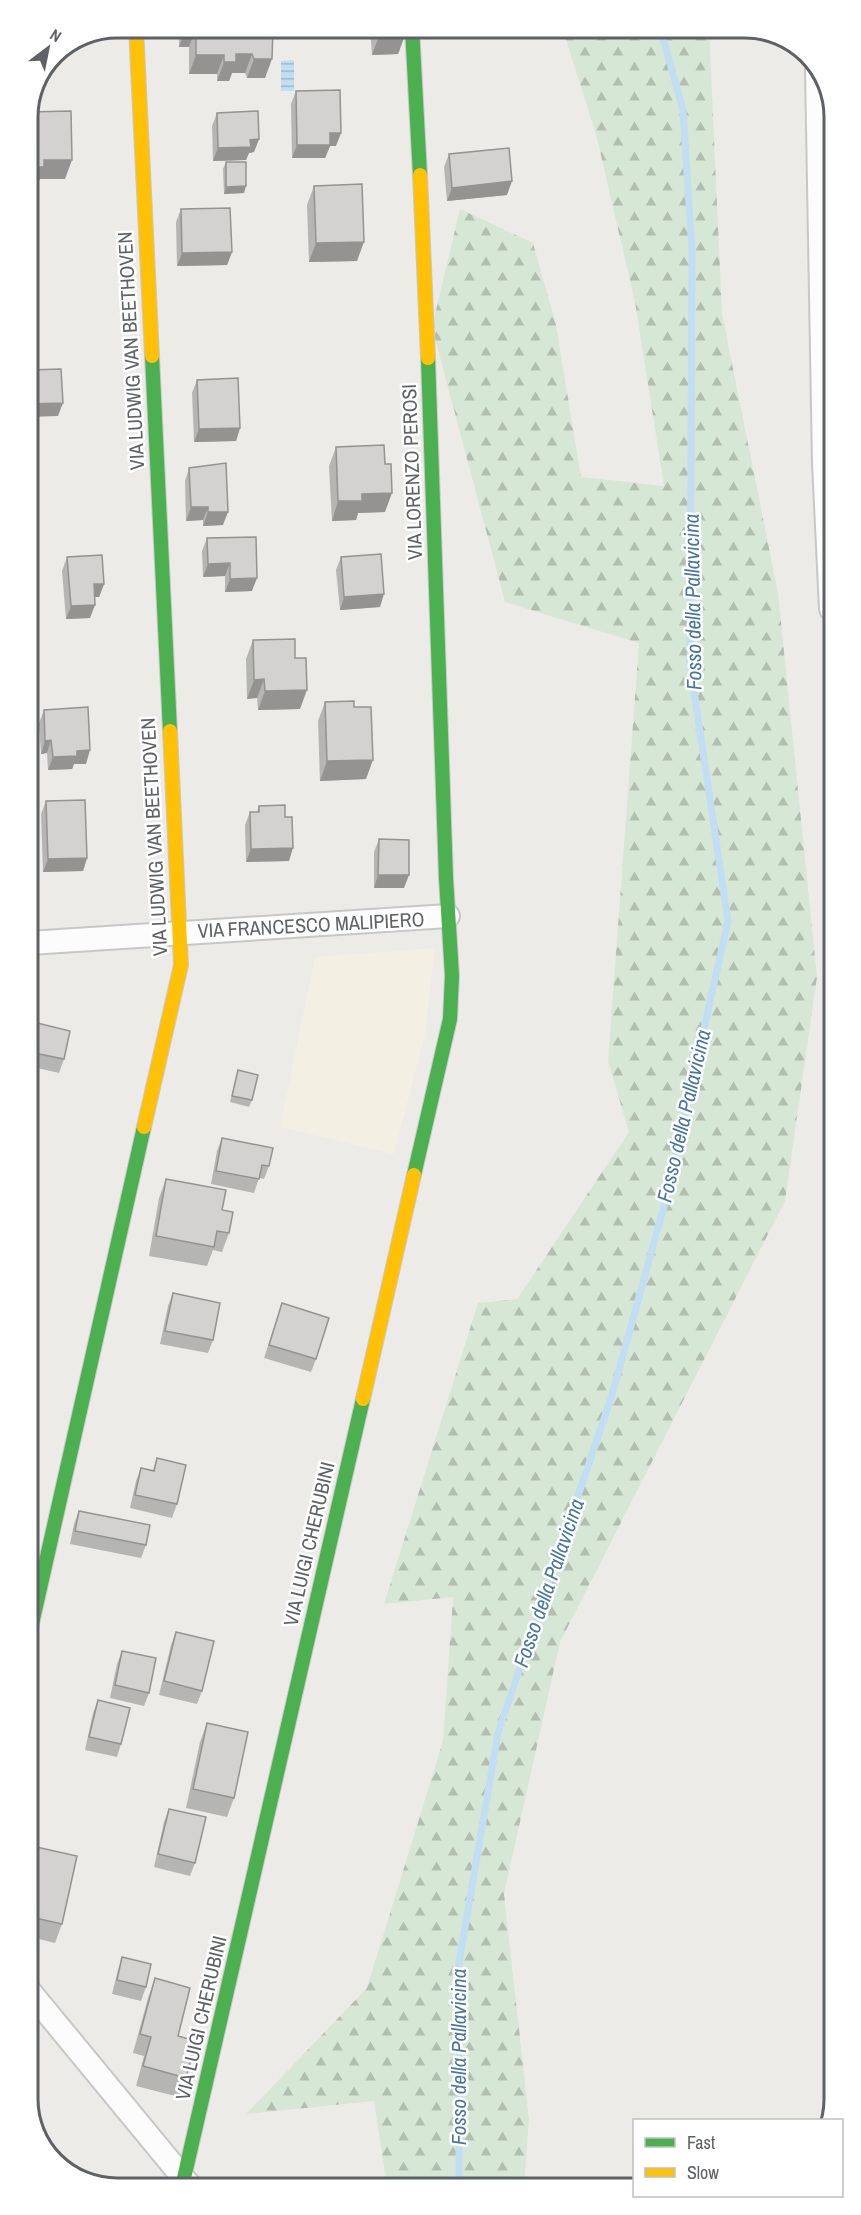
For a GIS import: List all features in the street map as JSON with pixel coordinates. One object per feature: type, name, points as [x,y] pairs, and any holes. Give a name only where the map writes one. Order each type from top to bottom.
[{"type":"street","name":"VIA LUDWIG VAN BEETHOVEN","points":[[38,1593],[181,965],[177,932],[136,38]]},
{"type":"street","name":"VIA LORENZO PEROSI","points":[[413,38],[424,249],[448,916]]},
{"type":"street","points":[[817,87],[824,463]]},
{"type":"street","name":"VIA FRANCESCO MALIPIERO","points":[[38,942],[448,916]]},
{"type":"street","name":"VIA LUIGI CHERUBINI","points":[[189,2177],[450,1019],[452,976],[448,916]]},
{"type":"street","points":[[38,2001],[183,2177]]},
{"type":"shaded area","points":[[435,948],[425,1034],[394,1154],[280,1127],[315,957]]},
{"type":"green space","points":[[565,38],[709,38],[722,314],[778,593],[817,977],[785,1201],[560,1642],[504,1894],[529,2119],[525,2178],[386,2177],[374,2101],[246,2114],[367,1988],[443,1741],[453,1597],[384,1604],[478,1303],[517,1299],[629,1132],[608,1061],[639,643],[505,602],[432,327],[460,209],[533,243],[556,325],[581,477],[664,486],[635,302],[596,134]]},
{"type":"water","points":[[294,60],[294,91],[281,91],[281,61]]},
{"type":"building","points":[[196,38],[273,38],[272,59],[254,59],[252,54],[236,54],[236,62],[224,62],[224,55],[196,55]]},
{"type":"building","points":[[340,90],[341,133],[330,133],[330,145],[297,145],[296,91]]},
{"type":"building","points":[[71,111],[72,160],[44,160],[44,167],[38,167],[38,112]]},
{"type":"building","points":[[258,111],[259,139],[250,140],[251,147],[218,148],[217,113]]},
{"type":"building","points":[[509,148],[512,181],[452,188],[449,154]]},
{"type":"building","points":[[226,162],[246,162],[246,186],[226,187]]},
{"type":"building","points":[[362,184],[364,242],[316,243],[314,186]]},
{"type":"building","points":[[230,208],[232,252],[182,253],[181,209]]},
{"type":"building","points":[[61,369],[63,403],[38,404],[38,370]]},
{"type":"building","points":[[238,378],[240,428],[199,429],[197,380]]},
{"type":"building","points":[[384,445],[385,464],[391,464],[392,493],[362,494],[362,501],[338,501],[336,447]]},
{"type":"building","points":[[226,463],[228,512],[208,512],[208,507],[191,507],[189,468]]},
{"type":"building","points":[[256,537],[257,578],[230,579],[230,563],[208,564],[207,538]]},
{"type":"building","points":[[381,554],[384,594],[344,597],[341,557]]},
{"type":"building","points":[[102,555],[104,584],[94,584],[95,605],[71,606],[67,557]]},
{"type":"building","points":[[295,639],[295,658],[306,658],[307,690],[265,691],[264,679],[254,680],[253,640]]},
{"type":"building","points":[[354,701],[354,707],[371,707],[373,760],[327,761],[325,702]]},
{"type":"building","points":[[88,707],[90,750],[77,751],[77,756],[53,757],[51,740],[45,741],[44,710]]},
{"type":"building","points":[[85,800],[87,858],[48,859],[46,801]]},
{"type":"building","points":[[285,805],[285,817],[292,817],[293,848],[251,849],[250,812],[259,812],[259,806]]},
{"type":"building","points":[[379,839],[409,840],[409,875],[378,875]]},
{"type":"building","points":[[38,1023],[70,1031],[64,1059],[38,1054]]},
{"type":"building","points":[[238,1070],[258,1075],[252,1100],[232,1096]]},
{"type":"building","points":[[222,1138],[273,1148],[269,1166],[262,1165],[259,1179],[216,1171]]},
{"type":"building","points":[[166,1179],[226,1190],[222,1210],[233,1212],[229,1233],[217,1231],[214,1247],[156,1236]]},
{"type":"building","points":[[173,1293],[220,1303],[213,1340],[165,1331]]},
{"type":"building","points":[[282,1303],[329,1318],[316,1359],[269,1345]]},
{"type":"building","points":[[157,1458],[186,1465],[177,1504],[135,1495],[141,1468],[154,1471]]},
{"type":"building","points":[[79,1511],[150,1525],[146,1545],[75,1531]]},
{"type":"building","points":[[176,1632],[214,1641],[202,1691],[164,1681]]},
{"type":"building","points":[[122,1651],[156,1658],[149,1693],[115,1685]]},
{"type":"building","points":[[98,1700],[130,1708],[121,1744],[89,1737]]},
{"type":"building","points":[[207,1723],[248,1732],[234,1798],[193,1789]]},
{"type":"building","points":[[169,1809],[206,1817],[195,1863],[158,1854]]},
{"type":"building","points":[[38,1847],[77,1856],[62,1924],[38,1919]]},
{"type":"building","points":[[122,1957],[151,1964],[146,1987],[117,1980]]},
{"type":"building","points":[[155,1978],[190,1988],[178,2036],[196,2041],[186,2078],[143,2066],[151,2037],[140,2034]]},
{"type":"waterway","name":"Fosso della Pallavicina","points":[[459,2178],[459,1963],[498,1733],[612,1395],[666,1199],[728,921],[690,664],[692,252],[683,110],[663,38]]},
{"type":"traffic: fast","points":[[413,38],[420,175]]},
{"type":"traffic: fast","points":[[152,356],[170,731]]},
{"type":"traffic: fast","points":[[414,1175],[450,1019],[452,976],[446,878],[428,358]]},
{"type":"traffic: fast","points":[[38,1597],[144,1127]]},
{"type":"traffic: fast","points":[[184,2177],[363,1399]]},
{"type":"traffic: slow","points":[[137,38],[152,356]]},
{"type":"traffic: slow","points":[[420,175],[428,358]]},
{"type":"traffic: slow","points":[[144,1127],[181,965],[170,731]]},
{"type":"traffic: slow","points":[[363,1399],[414,1175]]}]
